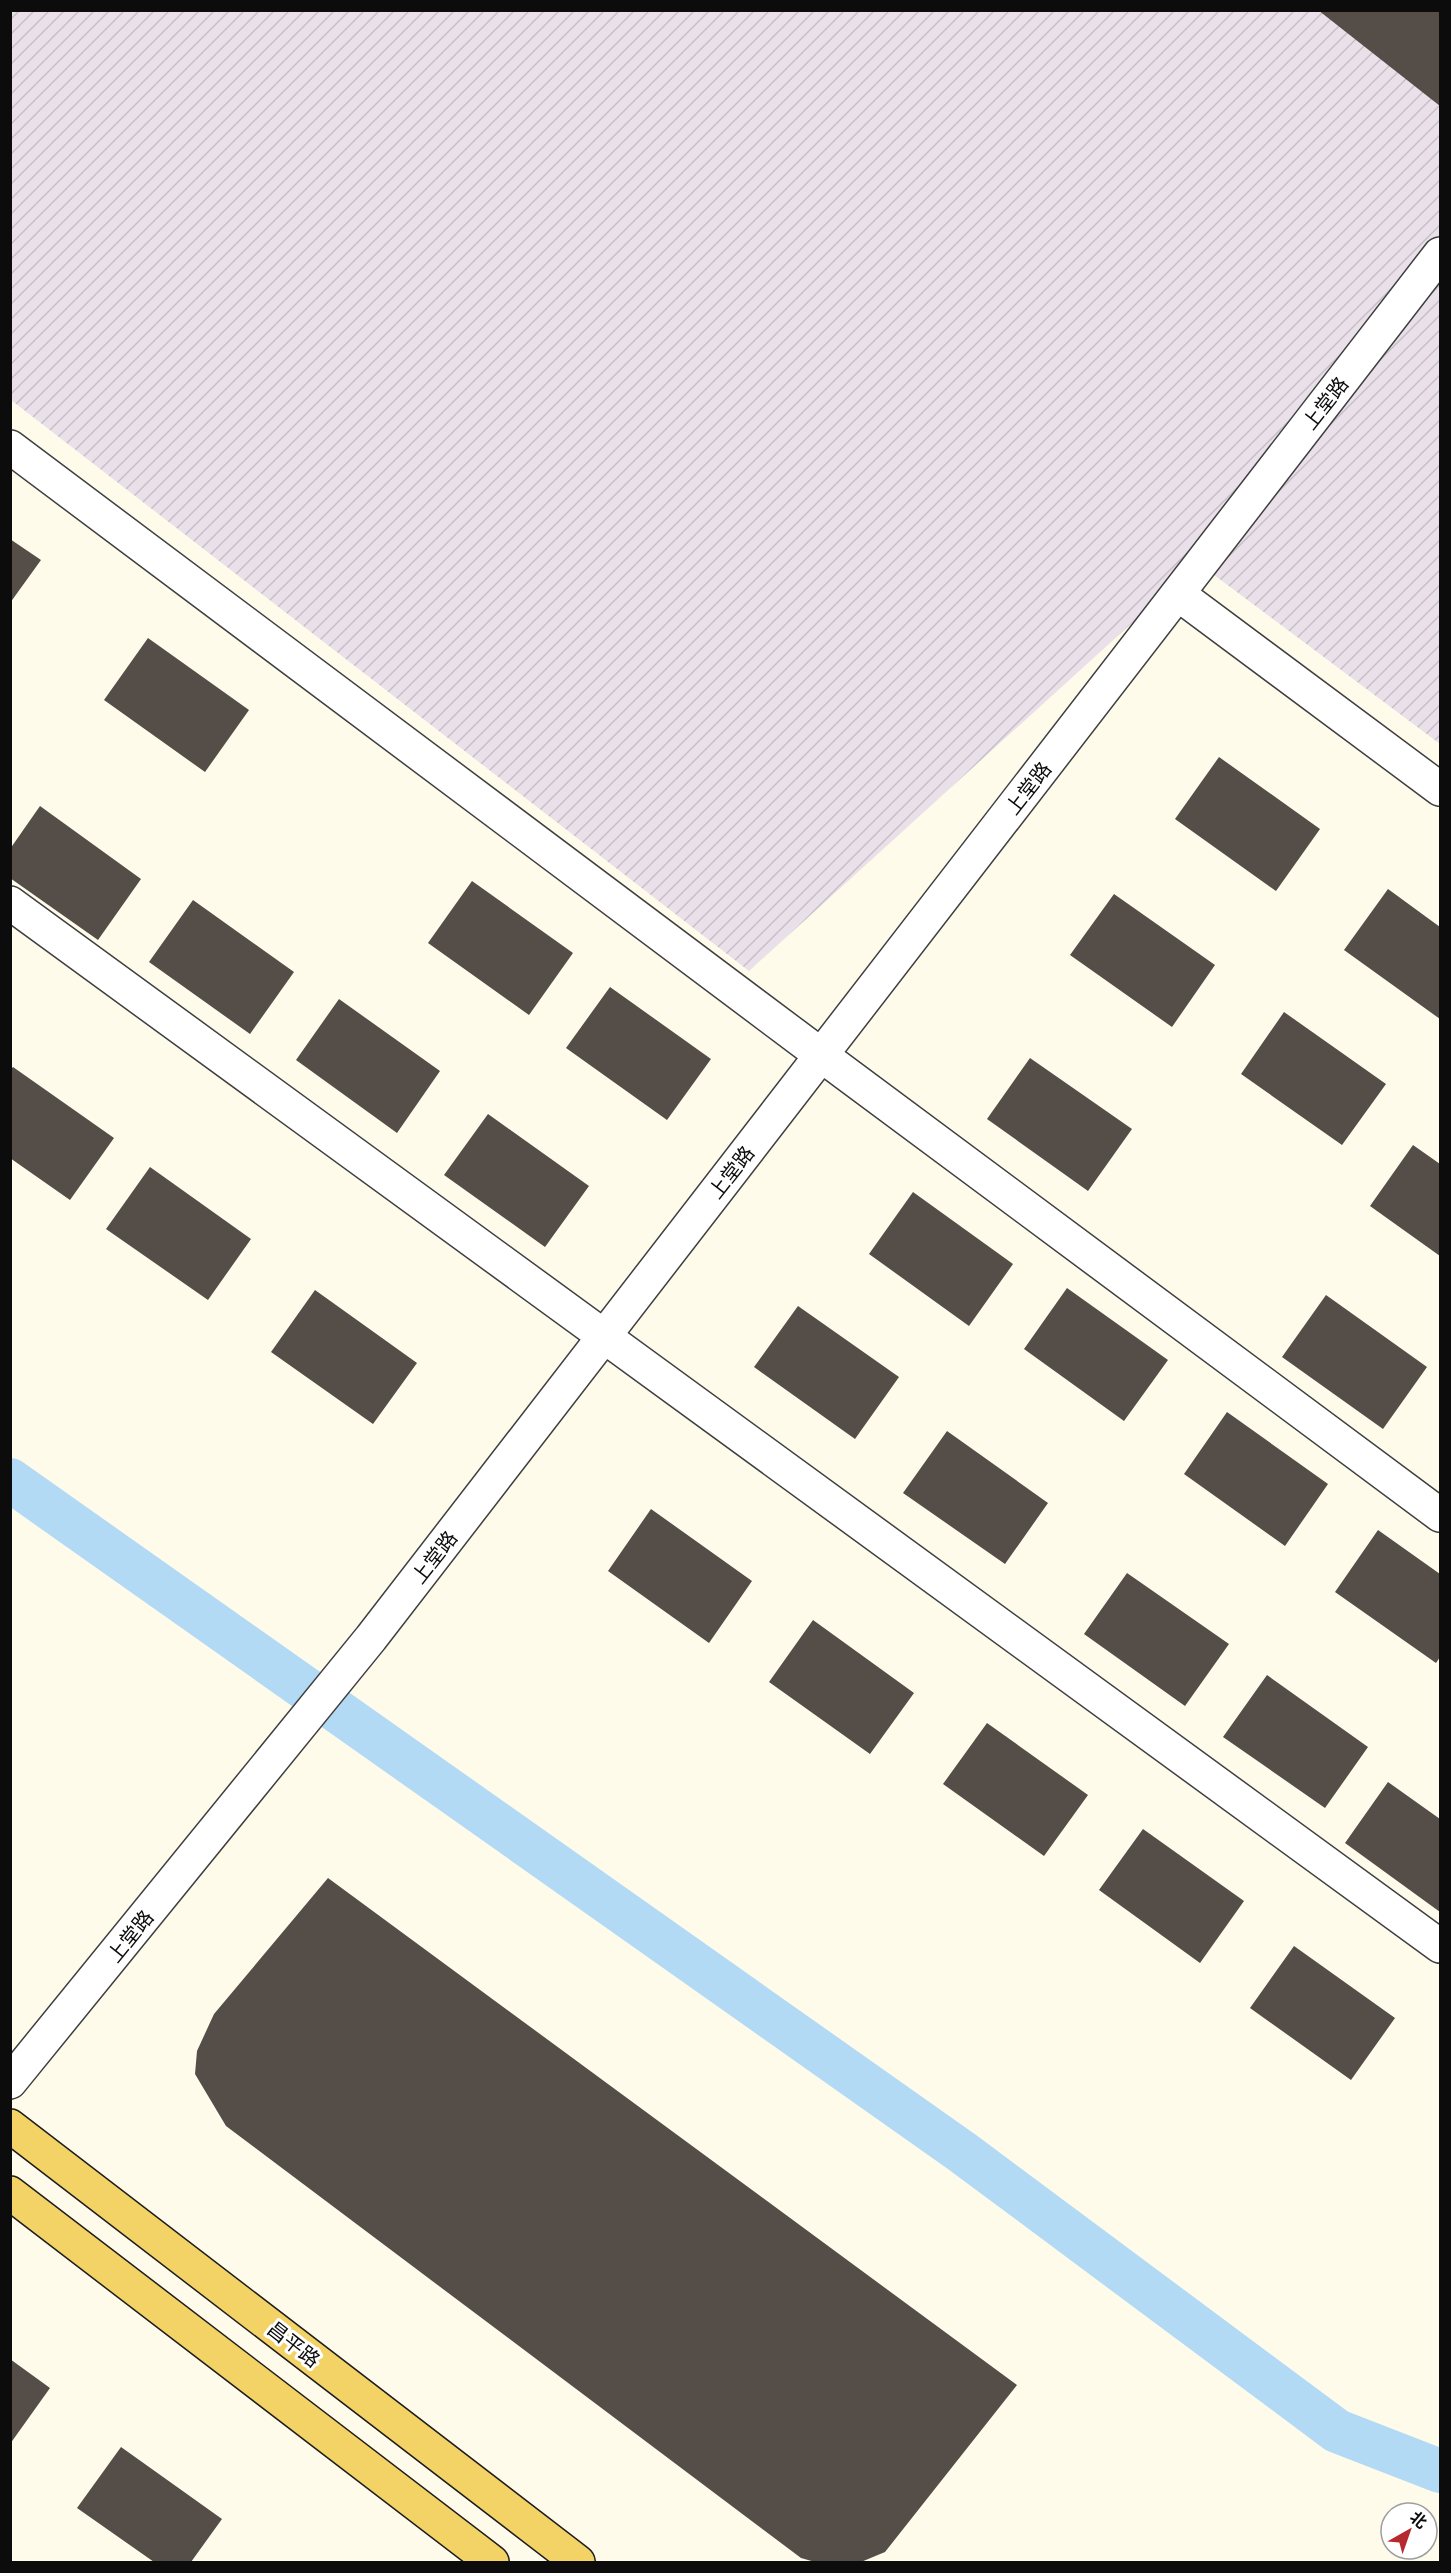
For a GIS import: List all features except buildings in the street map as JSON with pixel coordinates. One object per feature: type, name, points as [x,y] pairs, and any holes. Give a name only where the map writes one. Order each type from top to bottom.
[{"type":"main road","name":"昌平路","points":[[10,2126],[578,2562]]},
{"type":"main road","points":[[10,2193],[492,2562]]},
{"type":"street","name":"上堂路","points":[[10,2082],[371,1638],[1440,254]]},
{"type":"street","points":[[10,447],[821,1055],[1440,1515]]},
{"type":"street","points":[[1178,594],[1440,789]]},
{"type":"street","points":[[10,903],[1440,1946]]},
{"type":"shaded area","points":[[10,11],[1440,11],[1440,744],[1198,563],[749,971],[11,400]]},
{"type":"waterway","points":[[10,1480],[962,2152],[1337,2431],[1440,2471]]}]
